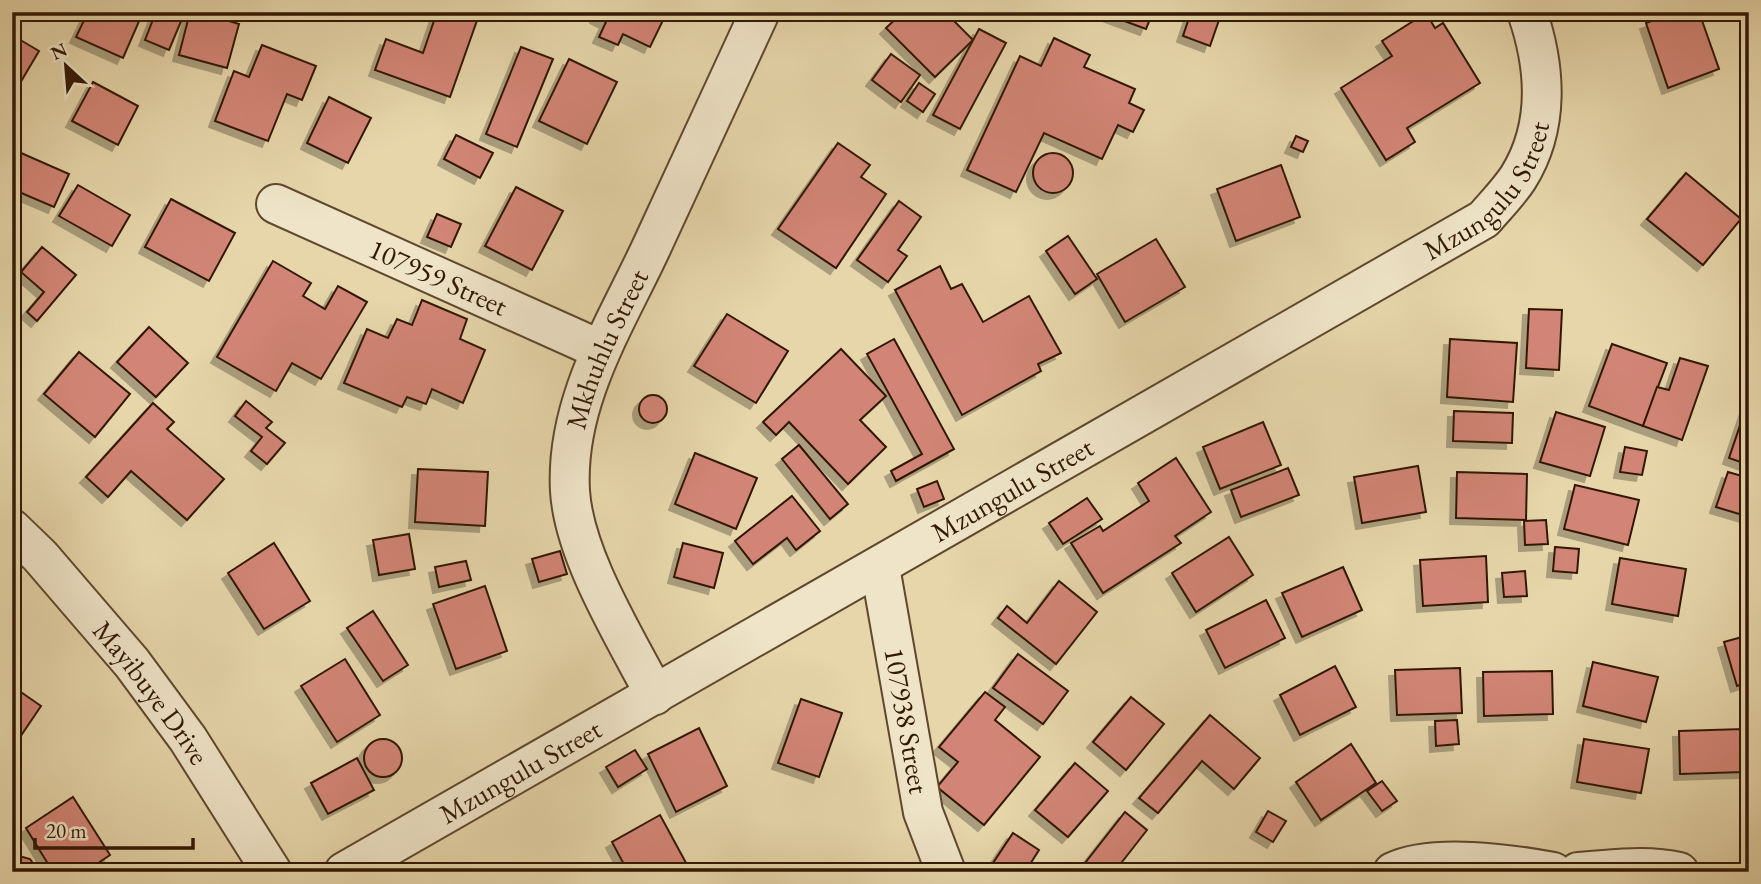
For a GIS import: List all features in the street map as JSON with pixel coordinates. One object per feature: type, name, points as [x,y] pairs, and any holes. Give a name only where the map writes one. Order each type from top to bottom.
[{"type":"street","name":"Mkhuhlu Street","points":[[655,695],[590,569],[570,492],[578,411],[601,350],[760,12]]},
{"type":"street","name":"Mzungulu Street","points":[[344,872],[1484,219],[1517,179],[1534,146],[1539,120],[1542,71],[1538,43],[1527,12]]},
{"type":"street","name":"107959 Street","points":[[275,204],[601,350]]},
{"type":"street","name":"Mayibuye Drive","points":[[12,529],[40,556],[132,663],[188,739],[272,872]]},
{"type":"street","name":"107938 Street","points":[[880,567],[923,812],[946,872]]},
{"type":"street","points":[[1393,872],[1405,866],[1454,862],[1510,864],[1553,872]]},
{"type":"street","points":[[1578,872],[1641,867],[1679,872]]},
{"type":"building","points":[[88,12],[125,12],[140,19],[123,58],[76,37]]},
{"type":"building","points":[[156,12],[165,12],[182,19],[169,50],[145,40]]},
{"type":"building","points":[[190,12],[199,12],[239,24],[227,68],[179,55]]},
{"type":"building","points":[[437,12],[480,12],[450,97],[375,70],[386,39],[423,53]]},
{"type":"building","points":[[598,12],[667,12],[650,47],[623,34],[618,45],[599,37],[606,22],[596,17]]},
{"type":"building","points":[[903,12],[945,12],[973,40],[935,77],[886,28]]},
{"type":"building","points":[[1100,12],[1153,12],[1146,29]]},
{"type":"building","points":[[1191,12],[1199,12],[1219,20],[1210,46],[1183,36]]},
{"type":"building","points":[[1677,12],[1699,12],[1719,69],[1668,88],[1646,23]]},
{"type":"building","points":[[1426,13],[1435,28],[1443,23],[1480,83],[1407,128],[1415,142],[1386,160],[1341,88],[1392,56],[1382,41]]},
{"type":"building","points":[[979,29],[1006,43],[960,129],[933,115]]},
{"type":"building","points":[[12,35],[39,51],[16,90],[12,88]]},
{"type":"building","points":[[1054,38],[1090,55],[1084,67],[1135,89],[1129,103],[1144,110],[1133,132],[1118,125],[1102,159],[1044,133],[1016,192],[967,170],[1020,56],[1041,66]]},
{"type":"building","points":[[262,45],[316,66],[302,100],[287,94],[268,141],[215,121],[234,71],[249,77]]},
{"type":"building","points":[[521,47],[553,59],[517,147],[486,134]]},
{"type":"building","points":[[891,54],[920,75],[901,102],[872,80]]},
{"type":"building","points":[[569,59],[617,82],[587,144],[539,121]]},
{"type":"building","points":[[93,82],[138,106],[118,145],[72,121]]},
{"type":"building","points":[[919,83],[935,94],[923,112],[907,101]]},
{"type":"building","points":[[329,97],[371,118],[348,163],[307,143]]},
{"type":"building","points":[[456,135],[493,153],[480,178],[444,159]]},
{"type":"building","points":[[1296,136],[1308,141],[1303,152],[1291,147]]},
{"type":"building","points":[[838,143],[870,165],[861,177],[886,194],[836,268],[778,229]]},
{"type":"building","points":[[12,149],[69,174],[54,207],[12,189]]},
{"type":"building","points":[[1053,153],[1061,154],[1067,159],[1072,165],[1072,181],[1067,187],[1061,192],[1053,193],[1045,192],[1039,187],[1034,181],[1033,173],[1034,165],[1039,159],[1045,154]]},
{"type":"building","points":[[1281,165],[1300,217],[1236,241],[1217,189]]},
{"type":"building","points":[[1686,173],[1741,219],[1703,265],[1647,219]]},
{"type":"building","points":[[78,185],[130,215],[112,246],[59,216]]},
{"type":"building","points":[[516,187],[563,211],[532,270],[485,246]]},
{"type":"building","points":[[171,199],[235,233],[209,281],[145,247]]},
{"type":"building","points":[[899,201],[921,217],[898,250],[907,256],[888,282],[857,260]]},
{"type":"building","points":[[437,214],[461,224],[451,247],[427,237]]},
{"type":"building","points":[[1068,236],[1097,279],[1075,294],[1046,251]]},
{"type":"building","points":[[1156,239],[1185,287],[1125,322],[1097,274]]},
{"type":"building","points":[[42,247],[76,275],[37,321],[27,312],[44,292],[21,272]]},
{"type":"building","points":[[273,261],[311,283],[303,296],[325,309],[338,286],[367,302],[321,379],[292,363],[276,391],[217,357]]},
{"type":"building","points":[[940,266],[951,289],[962,284],[983,322],[1029,296],[1061,353],[1038,364],[1041,371],[962,415],[895,290]]},
{"type":"building","points":[[422,300],[467,319],[460,339],[485,350],[463,403],[432,389],[426,404],[407,397],[402,407],[344,383],[367,329],[388,338],[397,319],[412,325]]},
{"type":"building","points":[[1529,309],[1562,310],[1559,370],[1526,368]]},
{"type":"building","points":[[727,314],[788,351],[756,403],[694,366]]},
{"type":"building","points":[[149,327],[188,363],[156,397],[117,362]]},
{"type":"building","points":[[894,339],[954,449],[896,481],[891,471],[922,454],[867,354]]},
{"type":"building","points":[[1450,339],[1517,343],[1513,402],[1447,397]]},
{"type":"building","points":[[1612,344],[1667,363],[1643,426],[1589,406]]},
{"type":"building","points":[[841,349],[886,396],[860,420],[886,447],[848,484],[789,422],[776,435],[763,422]]},
{"type":"building","points":[[79,352],[130,394],[95,437],[44,394]]},
{"type":"building","points":[[1680,358],[1708,366],[1682,440],[1643,426],[1657,387],[1669,390]]},
{"type":"building","points":[[653,395],[663,399],[667,409],[663,419],[653,423],[643,419],[639,409],[643,399]]},
{"type":"building","points":[[1749,399],[1749,465],[1729,458]]},
{"type":"building","points":[[246,401],[272,422],[266,428],[285,443],[267,464],[251,451],[262,437],[235,416]]},
{"type":"building","points":[[153,403],[174,422],[167,429],[224,479],[187,520],[131,471],[108,497],[86,477]]},
{"type":"building","points":[[1454,411],[1513,413],[1512,443],[1453,441]]},
{"type":"building","points":[[1556,412],[1605,427],[1590,476],[1540,462]]},
{"type":"building","points":[[1263,422],[1281,465],[1220,489],[1203,447]]},
{"type":"building","points":[[799,445],[848,504],[830,519],[782,459]]},
{"type":"building","points":[[1625,447],[1647,451],[1642,475],[1620,472]]},
{"type":"building","points":[[695,453],[757,478],[736,529],[675,504]]},
{"type":"building","points":[[1176,458],[1211,512],[1175,536],[1181,543],[1103,593],[1071,543],[1100,526],[1103,531],[1149,501],[1138,483]]},
{"type":"building","points":[[1418,466],[1426,512],[1362,523],[1354,477]]},
{"type":"building","points":[[1288,468],[1299,495],[1241,517],[1231,490]]},
{"type":"building","points":[[418,469],[488,472],[485,526],[415,522]]},
{"type":"building","points":[[1457,472],[1527,474],[1526,520],[1456,518]]},
{"type":"building","points":[[1728,472],[1749,478],[1749,517],[1716,507]]},
{"type":"building","points":[[937,481],[944,499],[924,507],[917,489]]},
{"type":"building","points":[[1575,485],[1639,500],[1628,545],[1564,529]]},
{"type":"building","points":[[792,496],[820,531],[796,550],[787,538],[753,564],[735,541]]},
{"type":"building","points":[[1087,498],[1102,519],[1063,544],[1049,523]]},
{"type":"building","points":[[1546,520],[1548,544],[1525,545],[1524,521]]},
{"type":"building","points":[[409,534],[415,569],[379,575],[373,540]]},
{"type":"building","points":[[1229,537],[1253,575],[1196,612],[1172,573]]},
{"type":"building","points":[[274,543],[310,601],[264,629],[228,573]]},
{"type":"building","points":[[683,543],[723,553],[714,588],[674,577]]},
{"type":"building","points":[[1555,547],[1579,549],[1577,573],[1553,571]]},
{"type":"building","points":[[560,551],[567,574],[539,582],[532,559]]},
{"type":"building","points":[[1486,556],[1488,602],[1423,606],[1420,560]]},
{"type":"building","points":[[1620,558],[1686,569],[1678,616],[1612,604]]},
{"type":"building","points":[[466,561],[471,580],[439,587],[435,567]]},
{"type":"building","points":[[1343,567],[1362,610],[1302,637],[1282,593]]},
{"type":"building","points":[[1525,571],[1527,596],[1504,597],[1502,573]]},
{"type":"building","points":[[1059,581],[1097,612],[1056,664],[998,618],[1007,606],[1027,623]]},
{"type":"building","points":[[485,586],[507,651],[456,669],[433,604]]},
{"type":"building","points":[[1266,600],[1285,638],[1225,668],[1206,630]]},
{"type":"building","points":[[373,611],[408,665],[383,681],[347,628]]},
{"type":"building","points":[[1749,635],[1749,682],[1737,686],[1724,642]]},
{"type":"building","points":[[1018,654],[1068,691],[1043,724],[993,688]]},
{"type":"building","points":[[345,659],[380,715],[337,742],[301,686]]},
{"type":"building","points":[[1593,662],[1658,677],[1646,722],[1583,706]]},
{"type":"building","points":[[1335,666],[1356,707],[1300,735],[1280,695]]},
{"type":"building","points":[[1460,668],[1462,713],[1397,715],[1395,670]]},
{"type":"building","points":[[1552,671],[1553,714],[1484,716],[1483,672]]},
{"type":"building","points":[[15,688],[41,706],[12,749],[12,693]]},
{"type":"building","points":[[985,692],[1005,707],[995,720],[1040,757],[984,825],[937,787],[958,762],[939,747]]},
{"type":"building","points":[[1131,697],[1164,724],[1126,770],[1093,742]]},
{"type":"building","points":[[801,699],[842,713],[819,777],[778,763]]},
{"type":"building","points":[[1210,715],[1260,758],[1234,789],[1202,761],[1158,813],[1139,798]]},
{"type":"building","points":[[1457,720],[1459,744],[1436,746],[1435,721]]},
{"type":"building","points":[[699,728],[727,786],[676,812],[648,754]]},
{"type":"building","points":[[1743,729],[1744,772],[1680,774],[1679,731]]},
{"type":"building","points":[[383,739],[397,744],[402,758],[397,772],[383,777],[369,772],[364,758],[369,744]]},
{"type":"building","points":[[1584,739],[1649,749],[1641,793],[1577,782]]},
{"type":"building","points":[[1351,744],[1376,783],[1321,820],[1296,782]]},
{"type":"building","points":[[635,750],[647,769],[618,787],[606,767]]},
{"type":"building","points":[[357,758],[374,790],[328,814],[311,783]]},
{"type":"building","points":[[1075,763],[1108,791],[1068,837],[1035,810]]},
{"type":"building","points":[[1382,781],[1397,801],[1382,811],[1367,791]]},
{"type":"building","points":[[73,797],[110,855],[85,872],[53,872],[26,828]]},
{"type":"building","points":[[1268,811],[1286,821],[1273,842],[1256,832]]},
{"type":"building","points":[[1125,812],[1147,830],[1122,862],[1133,870],[1132,872],[1078,872]]},
{"type":"building","points":[[660,815],[691,872],[628,872],[612,842]]},
{"type":"building","points":[[1013,833],[1039,850],[1025,872],[987,872]]},
{"type":"building","points":[[12,854],[30,859],[39,872],[12,872]]}]
